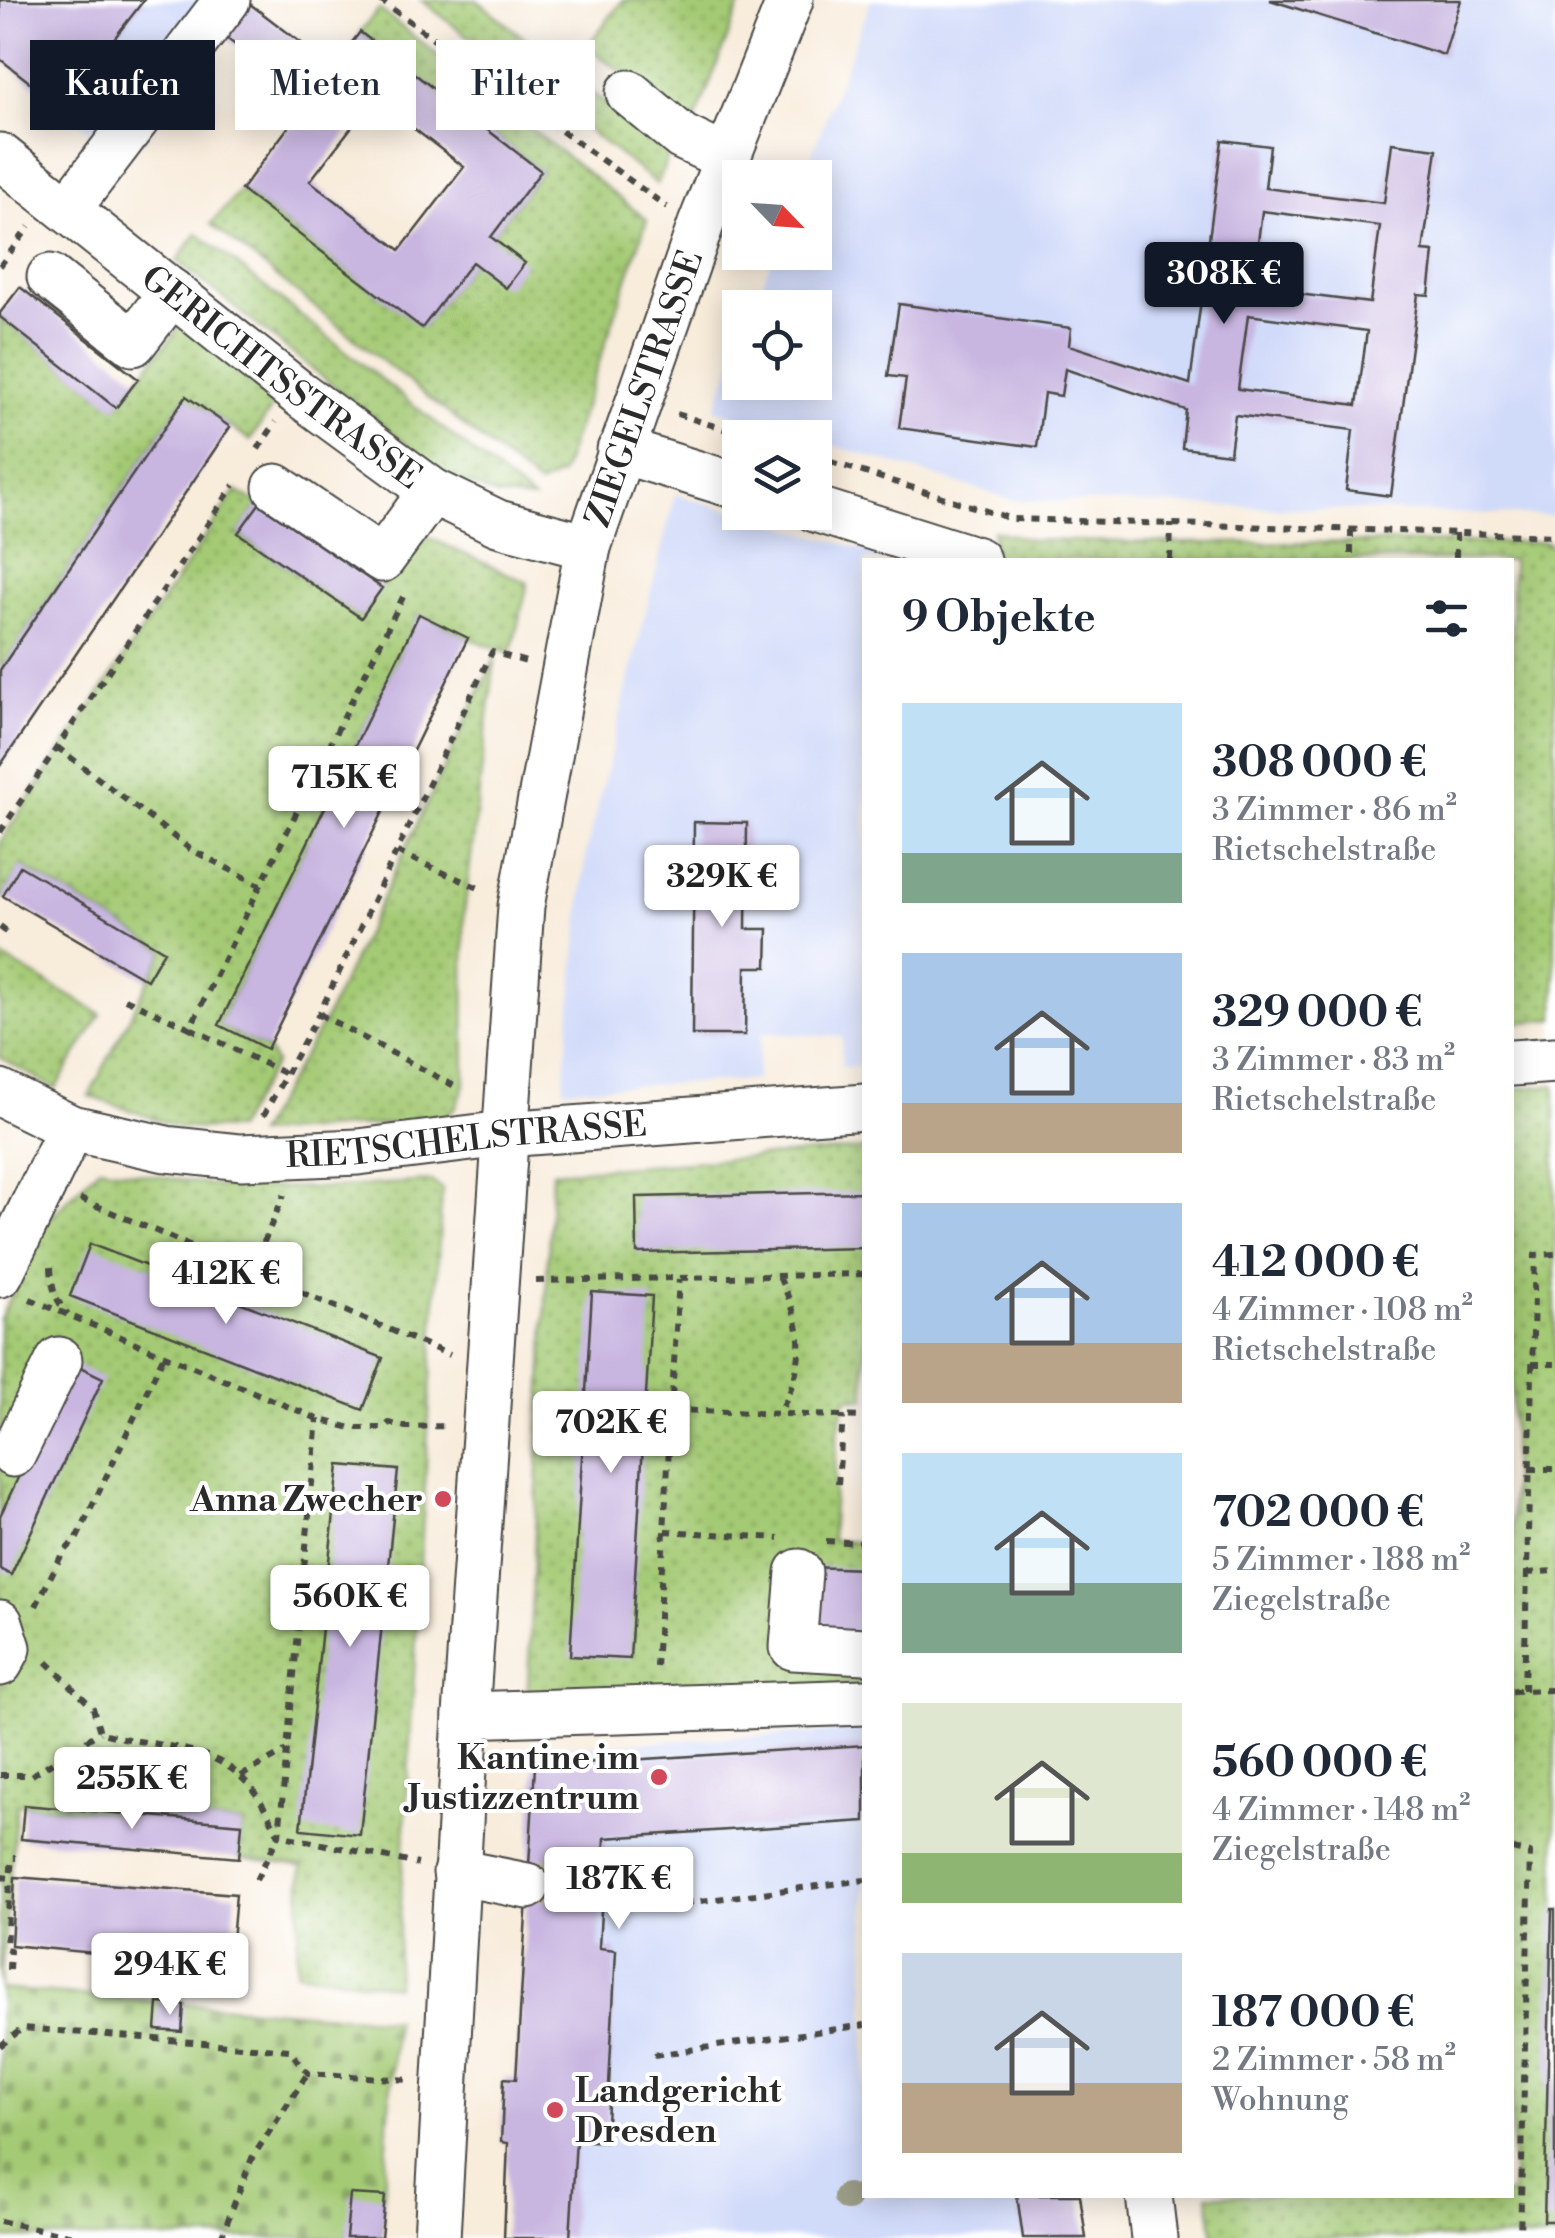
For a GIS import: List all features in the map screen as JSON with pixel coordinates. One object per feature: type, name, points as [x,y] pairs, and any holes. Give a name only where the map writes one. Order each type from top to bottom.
[{"type":"street","points":[[48,219],[227,0]]},
{"type":"street","name":"ZIEGELSTRASSE","points":[[437,2238],[456,1872],[521,906],[588,547],[701,224],[790,0]]},
{"type":"street","points":[[629,93],[682,137],[726,158]]},
{"type":"street","name":"GERICHTSSTRASSE","points":[[0,156],[48,219],[172,292],[296,392],[432,491],[498,523],[588,547]]},
{"type":"street","points":[[50,278],[133,343],[172,292]]},
{"type":"street","points":[[620,450],[722,481]]},
{"type":"street","points":[[258,471],[382,560],[432,491]]},
{"type":"street","points":[[832,515],[971,558]]},
{"type":"street","points":[[1514,1063],[1555,1060]]},
{"type":"street","name":"RIETSCHELSTRASSE","points":[[0,1093],[71,1128],[166,1149],[241,1156],[358,1152],[504,1134],[862,1107]]},
{"type":"street","points":[[8,1283],[71,1128]]},
{"type":"street","points":[[4,1461],[59,1360]]},
{"type":"street","points":[[802,1550],[793,1647],[862,1651]]},
{"type":"street","points":[[13,1623],[8,1648],[20,1660]]},
{"type":"street","points":[[466,1715],[862,1702]]},
{"type":"street","points":[[456,1872],[528,1886]]},
{"type":"street","points":[[1149,2198],[1154,2238]]},
{"type":"path","points":[[380,0],[662,204],[701,224]]},
{"type":"path","points":[[0,266],[48,219]]},
{"type":"path","points":[[637,401],[722,428]]},
{"type":"path","name":"GERICHTSSTRASSE","points":[[0,832],[57,747],[258,471],[279,418]]},
{"type":"path","points":[[832,463],[1012,520],[1555,536]]},
{"type":"path","points":[[1170,558],[1171,524]]},
{"type":"path","points":[[1351,530],[1351,558]]},
{"type":"path","points":[[1456,533],[1456,558]]},
{"type":"path","points":[[190,1028],[406,591],[382,560]]},
{"type":"path","points":[[241,1156],[319,1014],[492,652],[564,674]]},
{"type":"path","points":[[57,747],[190,849],[260,885]]},
{"type":"path","points":[[397,852],[521,906]]},
{"type":"path","points":[[0,927],[8,932]]},
{"type":"path","points":[[125,999],[286,1074]]},
{"type":"path","points":[[319,1014],[460,1089]]},
{"type":"path","points":[[251,1272],[284,1194],[288,1155]]},
{"type":"path","points":[[72,1196],[414,1341]]},
{"type":"path","points":[[1524,1690],[1535,1255],[1555,1254]]},
{"type":"path","points":[[494,1282],[862,1274]]},
{"type":"path","points":[[779,1276],[795,1309],[802,1356],[779,1414]]},
{"type":"path","points":[[654,1709],[679,1279]]},
{"type":"path","points":[[8,1283],[163,1356],[318,1419],[352,1428],[485,1425]]},
{"type":"path","points":[[13,1623],[77,1538],[163,1356]]},
{"type":"path","points":[[1532,1364],[1555,1364]]},
{"type":"path","points":[[672,1410],[862,1417]]},
{"type":"path","points":[[838,1484],[842,1416]]},
{"type":"path","points":[[256,1880],[279,1835],[318,1419]]},
{"type":"path","points":[[1529,1469],[1555,1468]]},
{"type":"path","points":[[665,1531],[802,1550],[862,1543]]},
{"type":"path","points":[[1527,1573],[1555,1572]]},
{"type":"path","points":[[20,1660],[93,1708],[100,1732]]},
{"type":"path","points":[[1514,1690],[1555,1690]]},
{"type":"path","points":[[0,1774],[32,1774],[100,1732]]},
{"type":"path","points":[[100,1732],[122,1740],[196,1752],[227,1766],[258,1796],[279,1835],[456,1872]]},
{"type":"path","points":[[241,1776],[286,1750]]},
{"type":"path","points":[[1514,1849],[1530,1853],[1520,2238]]},
{"type":"path","points":[[9,1970],[10,1950],[6,1949],[10,1878],[12,1858],[16,1858]]},
{"type":"path","points":[[0,1877],[10,1878]]},
{"type":"path","points":[[628,1887],[862,1880]]},
{"type":"path","points":[[654,2055],[862,2025]]},
{"type":"path","points":[[0,2046],[23,2028],[289,2050],[308,2073],[444,2082]]},
{"type":"path","points":[[222,2238],[252,2158],[308,2073]]},
{"type":"path","points":[[0,2221],[83,2238]]},
{"type":"shaded area","points":[[0,0],[253,0],[215,48],[215,40],[30,40],[30,53]]},
{"type":"shaded area","points":[[871,0],[1555,0],[1555,516],[1012,500],[832,445],[832,420],[751,420],[715,409],[722,391],[722,400],[832,400],[832,290],[760,290],[767,270],[832,270],[832,160],[810,160]]},
{"type":"shaded area","points":[[88,130],[151,130],[126,162]]},
{"type":"shaded area","points":[[675,494],[722,508],[722,530],[796,530],[890,558],[862,558],[862,1067],[841,1067],[842,1037],[762,1033],[756,1080],[563,1089],[586,852]]},
{"type":"shaded area","points":[[862,1730],[862,2198],[1081,2198],[1087,2238],[507,2238],[536,1748]]},
{"type":"green space","points":[[421,0],[477,0],[527,40],[472,40]]},
{"type":"green space","points":[[623,0],[742,0],[693,127],[595,52],[595,40],[592,40]]},
{"type":"green space","points":[[379,9],[436,54],[436,90],[416,75],[416,40],[370,40],[360,32]]},
{"type":"green space","points":[[595,95],[669,155],[657,184],[588,130],[595,130]]},
{"type":"green space","points":[[488,130],[533,130],[647,220],[561,475],[538,485],[211,224],[241,190],[422,327],[541,171]]},
{"type":"green space","points":[[197,233],[533,500],[497,496],[444,474],[177,261]]},
{"type":"green space","points":[[0,317],[116,407],[185,320],[280,396],[250,440],[185,397],[0,670]]},
{"type":"green space","points":[[236,491],[259,504],[238,534],[361,617],[417,532],[528,583],[511,653],[419,615],[219,1025],[267,1049],[275,1063],[236,1129],[181,1128],[89,1096],[164,951],[21,866],[0,901],[0,842]]},
{"type":"green space","points":[[993,530],[1032,540],[1170,543],[1547,542],[1555,550],[1555,1019],[1514,1023],[1514,558],[993,558]]},
{"type":"green space","points":[[495,659],[464,914],[465,1085],[456,1107],[440,1120],[257,1134],[324,1021]]},
{"type":"green space","points":[[0,956],[101,1014],[55,1089],[0,1057]]},
{"type":"green space","points":[[1555,1085],[1555,2238],[1214,2238],[1208,2198],[1514,2198],[1514,1089]]},
{"type":"green space","points":[[862,1149],[862,1399],[846,1398],[837,1436],[831,1540],[862,1543],[862,1684],[527,1702],[552,1172]]},
{"type":"green space","points":[[99,1167],[225,1187],[326,1188],[431,1181],[442,1189],[396,1986],[296,1972],[302,1866],[239,1858],[242,1824],[17,1804],[0,1989],[0,1319],[47,1221]]},
{"type":"green space","points":[[0,1989],[395,2020],[381,2238],[0,2238]]},
{"type":"building","points":[[0,0],[144,0],[113,40],[30,40],[30,83],[0,59]]},
{"type":"building","points":[[1270,0],[1461,0],[1444,55]]},
{"type":"building","points":[[250,4],[297,40],[235,40],[235,45],[225,37]]},
{"type":"building","points":[[360,32],[370,40],[354,40]]},
{"type":"building","points":[[416,75],[436,90],[436,130],[488,130],[541,171],[491,237],[525,263],[506,288],[472,262],[422,328],[241,190],[286,130],[349,130],[310,181],[400,250],[464,167],[416,130]]},
{"type":"building","points":[[1222,140],[1270,146],[1265,188],[1384,203],[1392,143],[1437,149],[1423,251],[1434,252],[1429,295],[1418,294],[1391,496],[1346,490],[1353,430],[1235,415],[1230,454],[1182,448],[1186,410],[1065,369],[1061,396],[1044,393],[1037,447],[899,428],[906,378],[888,376],[899,304],[1071,328],[1069,345],[1190,384]],"holes":[[[1262,211],[1380,226],[1370,303],[1252,288]],[[1248,315],[1367,331],[1357,405],[1238,389]]]},
{"type":"building","points":[[20,287],[138,379],[116,408],[0,317]]},
{"type":"building","points":[[186,396],[230,427],[0,766],[0,670]]},
{"type":"building","points":[[259,504],[382,588],[361,618],[238,533]]},
{"type":"building","points":[[419,614],[468,638],[267,1049],[219,1025]]},
{"type":"building","points":[[694,822],[747,823],[746,929],[768,929],[767,967],[746,967],[745,1035],[692,1035]]},
{"type":"building","points":[[20,866],[164,951],[147,980],[3,896]]},
{"type":"building","points":[[862,1192],[862,1248],[637,1253],[636,1197]]},
{"type":"building","points":[[90,1244],[383,1358],[363,1410],[70,1296]]},
{"type":"building","points":[[592,1292],[652,1296],[630,1659],[570,1656]]},
{"type":"building","points":[[72,1363],[103,1378],[11,1575],[0,1569],[0,1516]]},
{"type":"building","points":[[339,1465],[398,1470],[360,1835],[301,1829]]},
{"type":"building","points":[[809,1567],[862,1569],[862,1638],[804,1635]]},
{"type":"building","points":[[862,1745],[862,1821],[605,1838],[599,1948],[616,1950],[606,2142],[576,2140],[570,2238],[504,2238],[508,2143],[501,2142],[504,2078],[516,2079],[535,1766]]},
{"type":"building","points":[[24,1805],[242,1824],[239,1858],[21,1839]]},
{"type":"building","points":[[15,1877],[236,1894],[230,1966],[11,1945]]},
{"type":"building","points":[[1552,1909],[1555,2221],[1544,2221]]},
{"type":"building","points":[[158,2003],[184,2005],[182,2032],[156,2030]]},
{"type":"building","points":[[350,2194],[385,2196],[381,2238],[346,2238]]},
{"type":"building","points":[[1017,2198],[1080,2198],[1086,2238],[1023,2238]]},
{"type":"tunnel","points":[[527,1886],[603,1879]]},
{"type":"place","name":"Anna Zwecher","points":[[443,1499]]},
{"type":"place","name":"Kantine im Justizzentrum","points":[[659,1777]]},
{"type":"place","name":"Landgericht Dresden","points":[[555,2110]]}]
